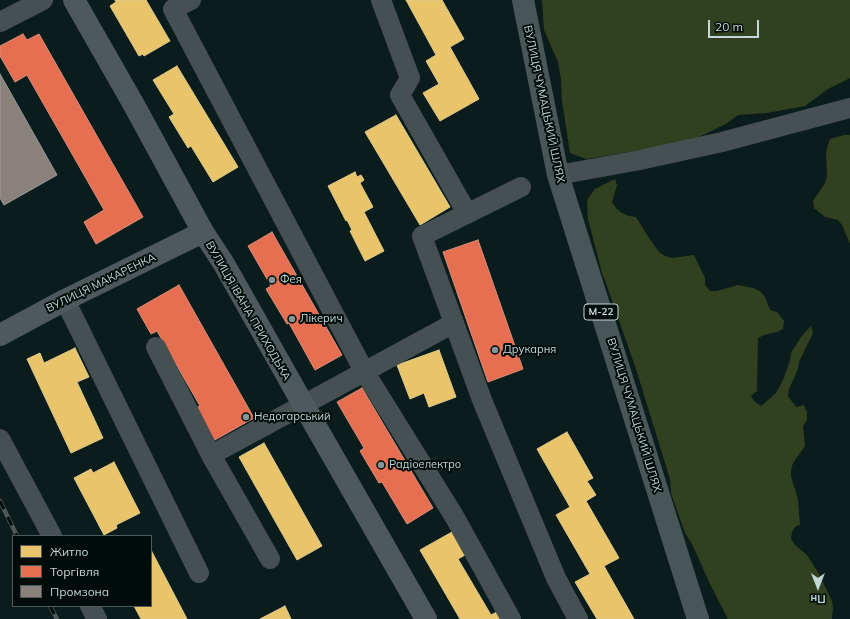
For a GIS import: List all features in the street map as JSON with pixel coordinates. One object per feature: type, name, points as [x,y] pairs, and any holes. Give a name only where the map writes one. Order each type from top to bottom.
[{"type":"highway","name":"ВУЛИЦЯ ЧУМАЦЬКИЙ ШЛЯХ","points":[[522,0],[558,175],[698,619]]},
{"type":"main road","name":"ВУЛИЦЯ ІВАНА ПРИХОДЬКА","points":[[74,0],[134,105],[203,232],[224,264],[426,619]]},
{"type":"main road","name":"ВУЛИЦЯ МАКАРЕНКА","points":[[0,335],[65,300],[203,232]]},
{"type":"street","points":[[0,22],[43,0]]},
{"type":"street","points":[[191,0],[173,9],[364,371],[454,516],[511,619]]},
{"type":"street","points":[[381,0],[410,78],[400,94],[467,213]]},
{"type":"street","points":[[558,175],[640,160],[722,142],[850,108]]},
{"type":"street","points":[[521,187],[422,236],[482,400],[556,578],[578,619]]},
{"type":"street","points":[[65,300],[199,573]]},
{"type":"street","points":[[211,455],[454,323]]},
{"type":"street","points":[[156,347],[211,455],[270,559]]},
{"type":"street","points":[[0,439],[51,535]]},
{"type":"street","points":[[91,607],[97,619]]},
{"type":"green space","points":[[542,0],[850,0],[850,78],[828,89],[805,106],[767,113],[738,115],[726,124],[688,142],[586,159],[570,153],[558,62],[544,30]]},
{"type":"green space","points":[[850,135],[850,244],[842,225],[838,220],[825,217],[814,208],[813,201],[825,183],[827,176],[826,152],[830,139]]},
{"type":"green space","points":[[615,179],[617,185],[612,202],[622,213],[636,217],[659,252],[672,258],[694,255],[705,278],[705,285],[710,291],[717,291],[738,285],[760,291],[765,297],[770,310],[777,312],[784,321],[783,329],[758,338],[757,391],[751,396],[755,402],[761,406],[776,393],[783,380],[791,353],[801,337],[811,326],[813,333],[799,362],[798,369],[789,389],[788,396],[796,407],[804,405],[807,412],[807,420],[803,426],[805,446],[793,463],[791,470],[791,477],[798,499],[800,525],[796,526],[792,532],[791,539],[795,545],[807,555],[819,574],[832,601],[832,619],[728,619],[710,584],[692,544],[685,533],[671,493],[670,479],[636,369],[602,273],[588,219],[587,200],[595,189]]},
{"type":"building: Житло","points":[[115,0],[146,0],[170,41],[144,56],[143,54],[139,56],[110,6],[116,2]]},
{"type":"building: Житло","points":[[406,0],[442,0],[464,39],[450,47],[479,99],[440,121],[423,93],[439,84],[426,61],[436,55]]},
{"type":"building: Житло","points":[[177,66],[238,167],[213,182],[191,146],[188,148],[169,117],[174,114],[153,80]]},
{"type":"building: Житло","points":[[396,115],[450,207],[420,225],[365,132]]},
{"type":"building: Житло","points":[[355,172],[357,177],[361,175],[364,180],[360,183],[373,207],[364,212],[384,251],[365,261],[350,231],[352,230],[328,186]]},
{"type":"building: Житло","points":[[75,348],[89,377],[77,382],[103,438],[71,453],[27,359],[40,353],[44,363]]},
{"type":"building: Житло","points":[[439,350],[456,397],[429,407],[424,393],[410,399],[397,365]]},
{"type":"building: Житло","points":[[567,432],[593,478],[587,481],[596,495],[586,501],[619,558],[604,566],[634,619],[597,619],[575,582],[590,574],[556,515],[570,507],[537,449]]},
{"type":"building: Житло","points":[[264,443],[322,546],[297,560],[239,457]]},
{"type":"building: Житло","points":[[114,462],[140,513],[116,525],[117,528],[104,535],[74,478],[91,469],[93,473]]},
{"type":"building: Житло","points":[[452,532],[465,555],[458,559],[491,615],[497,612],[501,619],[460,619],[420,550]]},
{"type":"building: Житло","points":[[152,552],[187,619],[141,619],[135,607],[152,607]]},
{"type":"building: Житло","points":[[285,606],[291,619],[260,619]]},
{"type":"building: Торгівля","points":[[23,34],[27,40],[39,34],[143,217],[96,244],[84,222],[104,210],[27,75],[15,82],[0,56],[0,46]]},
{"type":"building: Торгівля","points":[[272,232],[342,355],[315,370],[289,323],[287,324],[266,289],[271,286],[248,246]]},
{"type":"building: Торгівля","points":[[478,240],[523,369],[488,382],[443,252]]},
{"type":"building: Торгівля","points":[[179,285],[254,418],[213,441],[194,409],[200,406],[157,331],[151,334],[137,309]]},
{"type":"building: Торгівля","points":[[362,388],[433,508],[407,524],[382,482],[379,483],[360,451],[364,448],[337,402]]},
{"type":"building: Промзона","points":[[0,74],[57,175],[4,205],[0,198]]},
{"type":"railway","points":[[0,501],[17,535]]},
{"type":"railway","points":[[51,607],[57,619]]},
{"type":"place","name":"Фея","points":[[272,280]]},
{"type":"place","name":"Лікерич","points":[[292,319]]},
{"type":"place","name":"Друкарня","points":[[495,350]]},
{"type":"place","name":"Недогарський","points":[[246,417]]},
{"type":"place","name":"Радіоелектро","points":[[381,465]]}]
